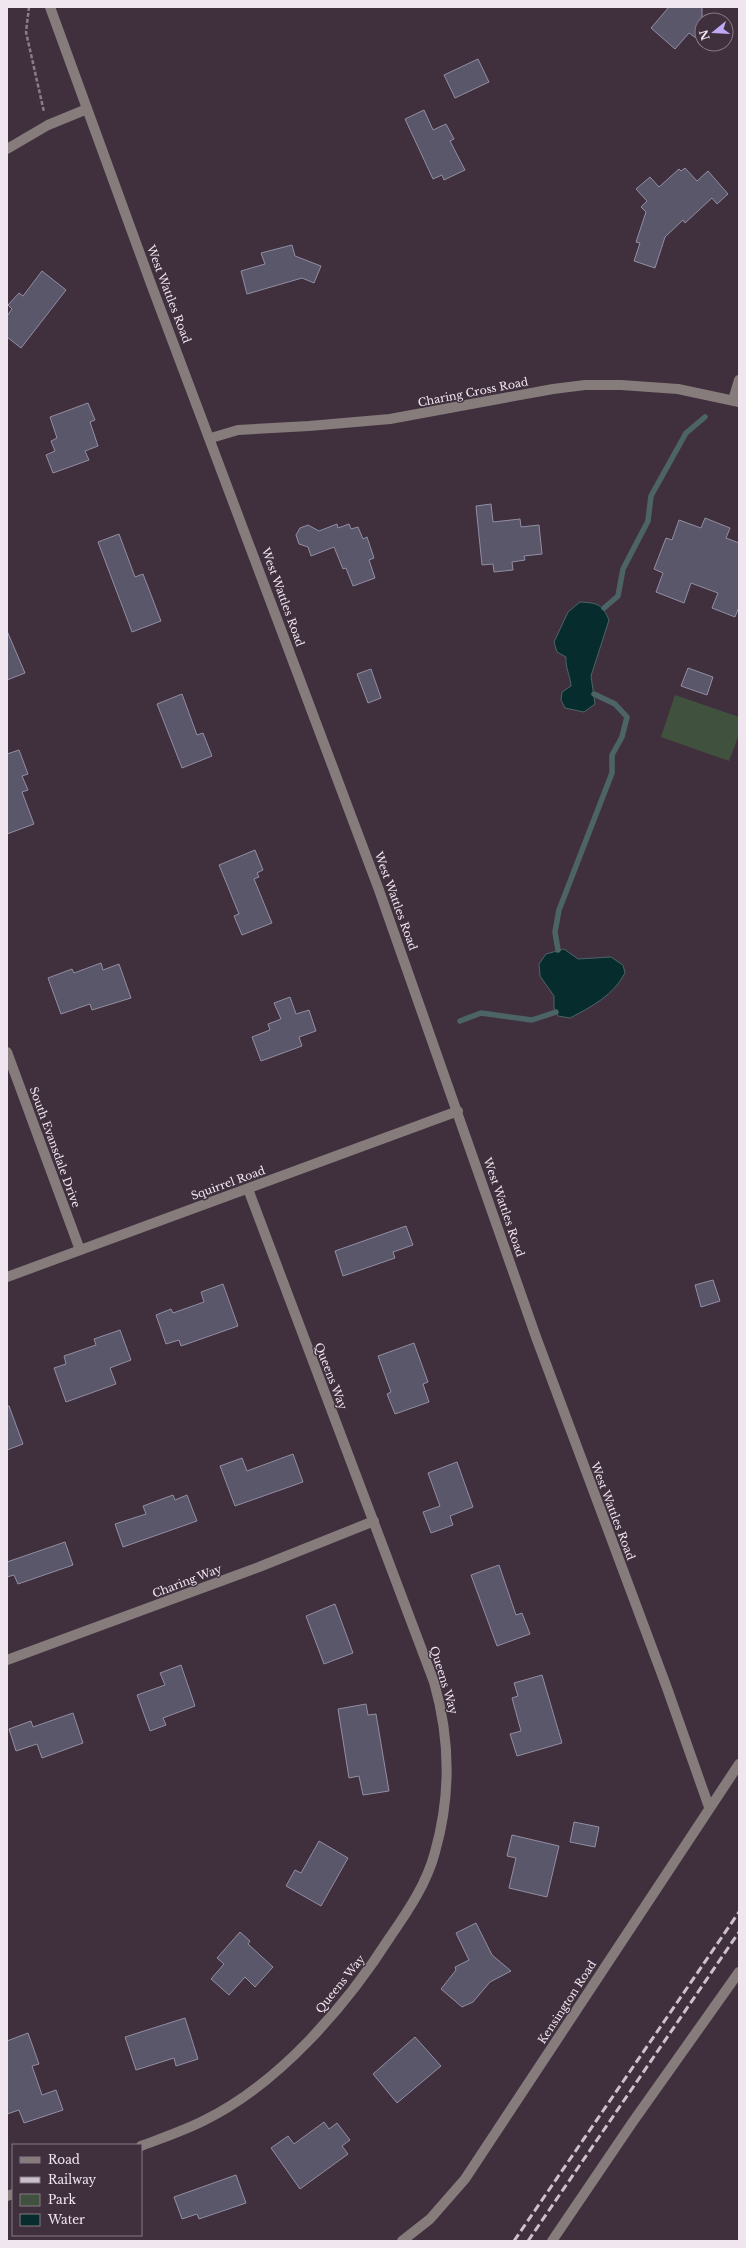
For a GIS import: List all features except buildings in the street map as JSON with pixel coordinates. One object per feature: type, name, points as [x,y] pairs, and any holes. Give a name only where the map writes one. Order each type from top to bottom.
[{"type":"street","name":"West Wattles Road","points":[[50,7],[380,890],[539,1344],[667,1688],[709,1807]]},
{"type":"street","points":[[7,149],[48,125],[87,109]]},
{"type":"street","points":[[736,401],[739,380]]},
{"type":"street","name":"Charing Cross Road","points":[[211,438],[238,430],[390,419],[554,389],[585,385],[648,386],[696,392],[736,401]]},
{"type":"street","name":"South Evansdale Drive","points":[[7,1052],[80,1250]]},
{"type":"street","name":"Squirrel Road","points":[[7,1278],[458,1111]]},
{"type":"street","name":"Queens Way","points":[[142,2146],[204,2121],[270,2075],[308,2041],[348,1995],[382,1950],[422,1884],[435,1852],[446,1792],[445,1725],[434,1682],[248,1189]]},
{"type":"street","name":"Charing Way","points":[[7,1660],[244,1572],[374,1521]]},
{"type":"street","name":"Kensington Road","points":[[402,2241],[430,2219],[456,2192],[469,2174],[709,1807],[739,1764]]},
{"type":"street","points":[[552,2241],[632,2123],[739,1972]]},
{"type":"path","points":[[29,7],[26,32],[44,114]]},
{"type":"green space","points":[[675,695],[739,717],[739,734],[729,761],[661,737]]},
{"type":"water","points":[[580,602],[599,605],[609,620],[591,676],[595,704],[584,712],[565,708],[561,700],[562,692],[571,686],[566,657],[557,652],[554,642],[568,612]]},
{"type":"water","points":[[564,949],[578,959],[611,957],[623,965],[625,973],[615,988],[601,1000],[570,1018],[558,1016],[554,1008],[554,996],[540,976],[539,964],[546,954]]},
{"type":"waterway","points":[[604,608],[618,596],[623,569],[648,521],[651,496],[686,433],[705,417]]},
{"type":"waterway","points":[[558,950],[555,932],[559,910],[612,773],[612,755],[622,737],[627,717],[615,704],[594,694]]},
{"type":"waterway","points":[[460,1021],[481,1013],[532,1020],[556,1012]]},
{"type":"railway","points":[[514,2241],[739,1912]]},
{"type":"railway","points":[[528,2241],[739,1932]]}]
